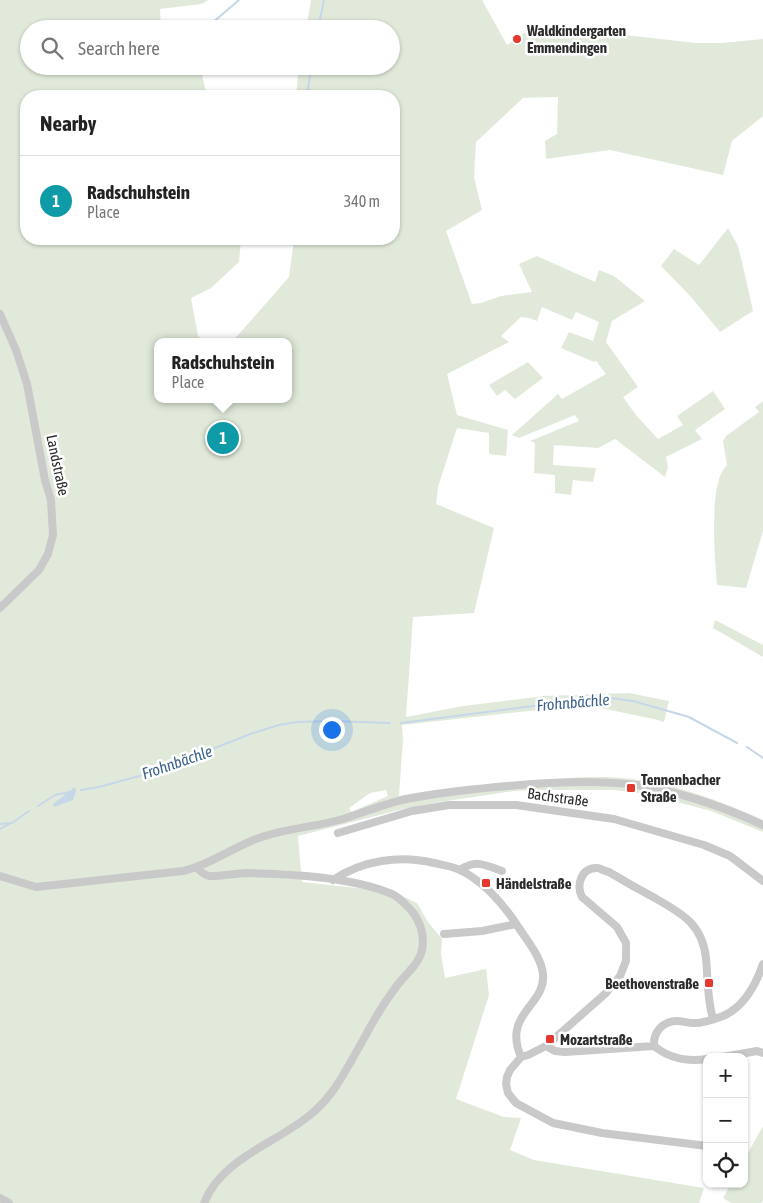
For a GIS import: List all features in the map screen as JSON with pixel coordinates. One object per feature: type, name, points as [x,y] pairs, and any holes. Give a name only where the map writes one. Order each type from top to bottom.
[{"type":"street","name":"Landstraße","points":[[0,314],[16,350],[27,384],[45,480],[51,500],[53,535],[48,554],[39,570],[0,608]]},
{"type":"street","points":[[0,876],[36,887],[197,868],[222,854],[259,838],[344,818],[411,798],[502,786],[593,782],[632,784],[696,798],[763,825]]},
{"type":"street","name":"Bachstraße","points":[[338,834],[412,811],[449,805],[516,806],[614,819],[704,845],[730,856],[763,881]]},
{"type":"street","points":[[333,880],[345,871],[372,863],[400,858],[417,859],[460,870],[494,895],[534,950],[542,965],[542,986],[519,1022],[515,1036],[521,1057]]},
{"type":"street","points":[[460,870],[469,864],[476,863],[502,871]]},
{"type":"street","points":[[197,868],[210,876],[236,873],[285,874],[369,887],[394,895],[411,910],[419,922],[424,939],[421,953],[414,966],[400,981],[385,1003],[338,1086],[310,1115],[245,1156],[223,1174],[208,1194],[204,1203]]},
{"type":"street","points":[[703,1146],[602,1134],[553,1123],[516,1103],[508,1093],[506,1084],[510,1070],[521,1057],[546,1046],[606,993],[620,976],[626,961],[626,943],[617,927],[582,897],[579,891],[580,880],[583,874],[591,869],[599,868],[609,872],[676,910],[693,924],[699,933],[706,958],[709,1005],[713,1019]]},
{"type":"street","points":[[444,934],[482,931],[516,924]]},
{"type":"street","points":[[654,1046],[658,1029],[670,1022],[678,1021],[694,1024],[725,1015],[733,1010],[761,977],[763,964]]},
{"type":"street","points":[[546,1046],[555,1051],[565,1052],[654,1046],[667,1056],[677,1059],[692,1062],[703,1060]]},
{"type":"street","points":[[746,1053],[757,1051],[763,1053]]},
{"type":"street","points":[[0,1198],[9,1203]]},
{"type":"green space","points":[[0,0],[208,0],[202,4],[160,9],[161,20],[20,20],[20,75],[202,75],[206,90],[20,90],[20,245],[240,245],[239,262],[211,288],[191,298],[198,336],[200,338],[154,338],[154,403],[292,403],[292,338],[236,338],[289,277],[293,245],[400,245],[400,90],[297,90],[298,75],[400,75],[400,20],[308,20],[311,0],[482,0],[507,45],[524,33],[539,30],[607,33],[696,43],[722,43],[763,39],[763,116],[732,141],[723,175],[610,150],[546,159],[545,141],[557,134],[558,97],[523,98],[476,142],[474,177],[482,210],[446,231],[472,304],[501,296],[532,292],[519,264],[537,256],[595,282],[599,270],[614,276],[645,301],[612,321],[606,342],[638,387],[623,397],[636,415],[658,439],[683,425],[677,416],[713,391],[725,409],[695,430],[702,439],[666,457],[668,467],[665,477],[615,439],[598,448],[554,445],[553,465],[596,468],[593,482],[573,480],[571,495],[555,493],[555,475],[534,473],[535,443],[530,441],[579,421],[575,415],[519,438],[512,435],[558,394],[562,399],[606,374],[596,361],[594,362],[561,348],[569,332],[593,341],[599,322],[576,312],[572,320],[542,307],[537,321],[521,317],[501,336],[509,342],[447,374],[457,415],[508,430],[506,456],[489,454],[489,433],[457,428],[438,487],[436,504],[494,528],[474,613],[413,617],[406,717],[463,706],[544,696],[629,693],[669,701],[664,722],[601,708],[529,711],[402,725],[403,739],[399,796],[441,789],[557,779],[603,777],[633,779],[666,785],[732,806],[763,820],[763,832],[711,811],[647,794],[614,790],[537,790],[514,791],[440,802],[395,811],[298,836],[302,882],[394,892],[417,903],[428,922],[442,939],[441,954],[445,978],[486,969],[489,995],[456,1099],[504,1117],[521,1118],[510,1150],[534,1160],[704,1188],[699,1203],[0,1203]],"holes":[[[386,790],[388,796],[351,812],[349,808],[370,793]]]},
{"type":"green space","points":[[728,228],[738,246],[753,311],[720,332],[692,298],[661,266],[674,249],[699,265]]},
{"type":"green space","points":[[528,362],[543,378],[515,399],[505,390],[497,396],[489,385]]},
{"type":"green space","points":[[763,401],[763,531],[746,588],[717,585],[714,522],[717,487],[721,474],[727,465],[723,441],[726,436],[759,412],[755,407]]},
{"type":"green space","points":[[715,620],[763,645],[763,657],[713,628]]},
{"type":"green space","points":[[763,1126],[762,1203],[731,1203],[723,1198],[729,1188],[748,1188],[748,1153]]},
{"type":"water","points":[[75,787],[76,791],[73,800],[54,807],[53,804]]},
{"type":"waterway","points":[[216,20],[239,0]]},
{"type":"waterway","points":[[320,20],[324,0]]},
{"type":"waterway","points":[[308,90],[310,75]]},
{"type":"waterway","name":"Frohnbächle","points":[[401,723],[602,697],[633,701],[689,717],[737,743]]},
{"type":"waterway","name":"Frohnbächle","points":[[81,790],[154,772],[253,733],[279,725],[297,722],[332,721],[390,723]]},
{"type":"waterway","name":"Frohnbächle","points":[[747,747],[763,758]]},
{"type":"waterway","name":"Frohnbächle","points":[[38,806],[55,795],[70,792]]},
{"type":"waterway","name":"Frohnbächle","points":[[0,824],[12,823],[29,811]]},
{"type":"waterway","name":"Frohnbächle","points":[[0,829],[9,824]]},
{"type":"place","name":"Waldkindergarten Emmendingen","points":[[517,39]]},
{"type":"place","name":"Radschuhstein","points":[[223,438]]},
{"type":"place","name":"Tennenbacher Straße","points":[[631,788]]},
{"type":"place","name":"Händelstraße","points":[[486,883]]},
{"type":"place","name":"Beethovenstraße","points":[[709,983]]},
{"type":"place","name":"Mozartstraße","points":[[550,1039]]}]
